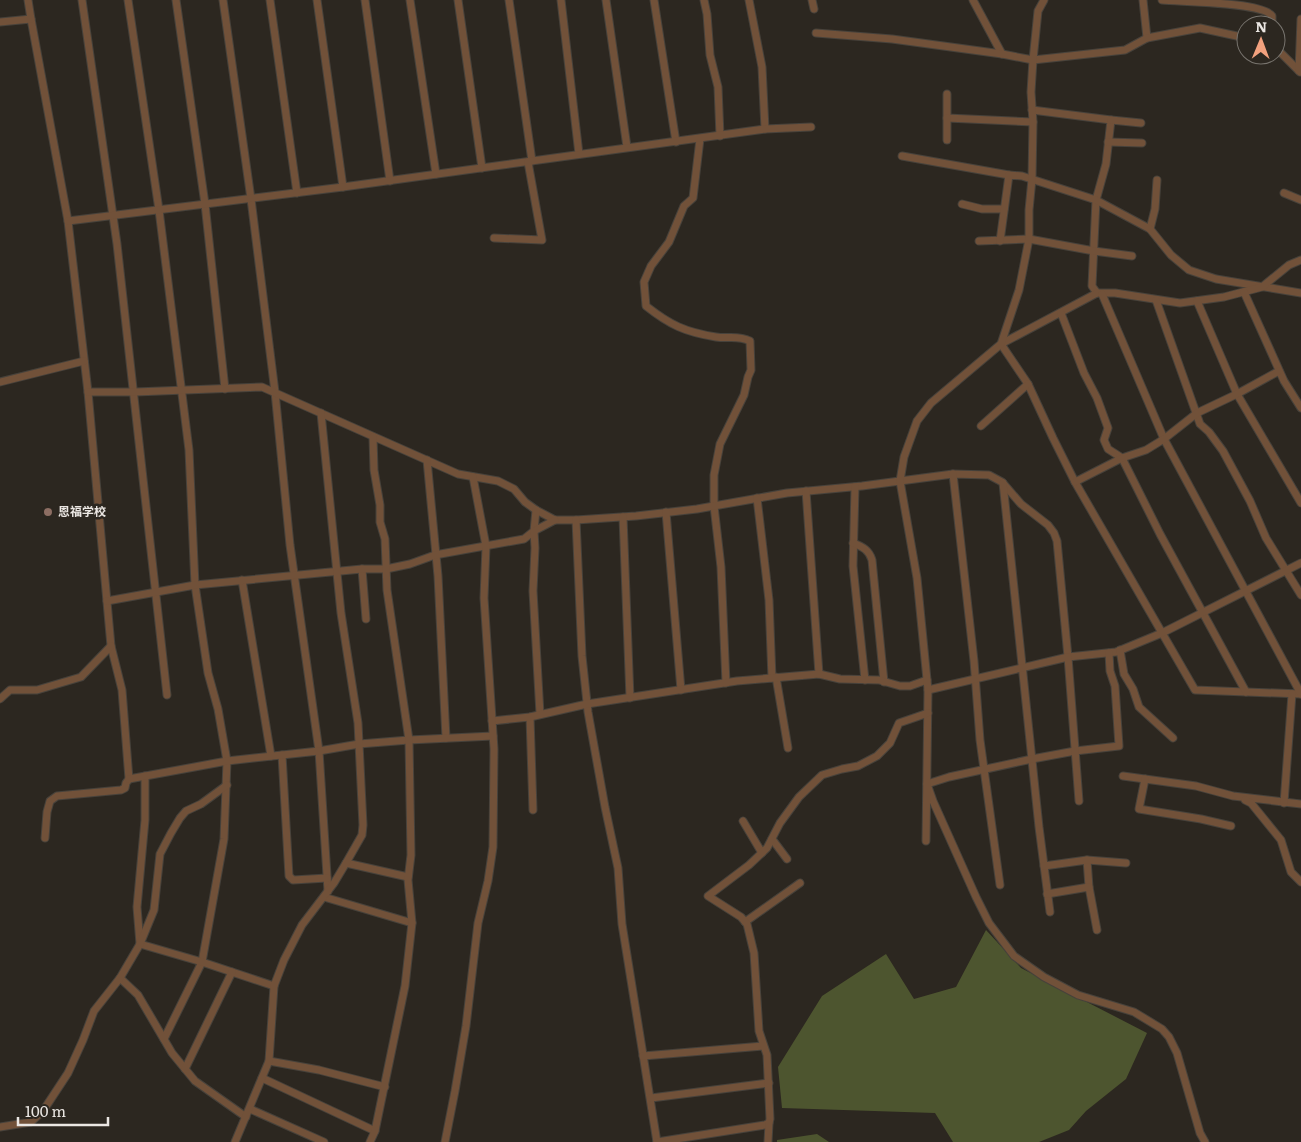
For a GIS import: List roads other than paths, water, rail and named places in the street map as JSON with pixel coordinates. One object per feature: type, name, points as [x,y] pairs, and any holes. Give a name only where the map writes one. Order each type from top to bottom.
[{"type":"street","points":[[28,0],[68,221],[88,392],[111,646],[122,690],[128,779],[125,788],[121,790],[57,796],[50,801],[45,838]]},
{"type":"street","points":[[82,0],[117,244],[135,392],[167,695]]},
{"type":"street","points":[[128,0],[159,210],[189,450],[195,585],[208,672],[220,716],[227,762],[224,839],[202,962],[164,1039]]},
{"type":"street","points":[[176,0],[205,204],[225,389]]},
{"type":"street","points":[[223,0],[251,199],[275,392],[294,575],[319,751],[327,878],[326,894]]},
{"type":"street","points":[[270,0],[297,193]]},
{"type":"street","points":[[317,0],[343,187]]},
{"type":"street","points":[[365,0],[390,180]]},
{"type":"street","points":[[410,0],[436,174]]},
{"type":"street","points":[[458,0],[482,168]]},
{"type":"street","points":[[494,238],[542,240],[509,0]]},
{"type":"street","points":[[561,0],[579,154]]},
{"type":"street","points":[[606,0],[627,147]]},
{"type":"street","points":[[654,0],[676,142]]},
{"type":"street","points":[[704,0],[710,55],[718,87],[720,136]]},
{"type":"street","points":[[749,0],[762,67],[765,129]]},
{"type":"street","points":[[812,0],[814,9]]},
{"type":"street","points":[[973,0],[1002,54]]},
{"type":"street","points":[[1001,344],[1019,290],[1028,239],[1032,179],[1033,122],[1031,92],[1033,60],[1038,11],[1044,0]]},
{"type":"street","points":[[1143,0],[1147,38]]},
{"type":"street","points":[[1162,0],[1234,2],[1265,10],[1271,15]]},
{"type":"street","points":[[0,22],[31,19]]},
{"type":"street","points":[[1300,72],[1301,19]]},
{"type":"street","points":[[816,33],[892,38],[1033,60],[1125,50],[1147,38],[1200,28],[1236,36]]},
{"type":"street","points":[[1286,58],[1300,72]]},
{"type":"street","points":[[947,94],[947,140]]},
{"type":"street","points":[[1032,110],[1141,122]]},
{"type":"street","points":[[947,118],[1033,122]]},
{"type":"street","points":[[1001,344],[1028,384],[1075,482],[1195,690],[1301,694],[1164,438],[1099,294],[1092,286],[1096,200],[1106,164],[1111,120]]},
{"type":"street","points":[[68,221],[343,187],[765,129],[811,127]]},
{"type":"street","points":[[700,139],[693,198],[684,206],[669,242],[651,266],[644,282],[644,292],[646,306],[666,322],[683,330],[718,337],[741,336],[750,340],[751,370],[744,395],[720,444],[714,475],[714,506],[720,566],[726,683]]},
{"type":"street","points":[[1108,142],[1142,143]]},
{"type":"street","points":[[902,156],[1032,179],[1096,200],[1150,229],[1170,254],[1189,270],[1216,279],[1301,293]]},
{"type":"street","points":[[1000,240],[1009,175]]},
{"type":"street","points":[[1150,229],[1155,209],[1157,180]]},
{"type":"street","points":[[1284,193],[1301,200]]},
{"type":"street","points":[[962,204],[982,209],[1004,209]]},
{"type":"street","points":[[979,240],[1028,239],[1132,256]]},
{"type":"street","points":[[926,841],[928,690],[917,578],[900,481],[904,456],[917,421],[931,403],[1001,344],[1099,294],[1115,293],[1180,303],[1224,297],[1262,287],[1289,264],[1301,260]]},
{"type":"street","points":[[1244,292],[1280,371],[1301,408]]},
{"type":"street","points":[[1156,300],[1200,424],[1209,432],[1223,451],[1250,502],[1266,538],[1301,595]]},
{"type":"street","points":[[1197,301],[1237,394],[1301,503]]},
{"type":"street","points":[[1061,313],[1108,428],[1104,440],[1108,449],[1122,458],[1160,534],[1246,692]]},
{"type":"street","points":[[0,382],[84,361]]},
{"type":"street","points":[[1075,482],[1122,458],[1146,450],[1197,412],[1237,394],[1280,371]]},
{"type":"street","points":[[980,426],[1028,384]]},
{"type":"street","points":[[88,392],[262,387],[458,474],[498,480],[514,489],[525,502],[536,510],[555,520]]},
{"type":"street","points":[[235,1142],[269,1061],[274,986],[284,960],[302,925],[326,894],[362,835],[358,723],[341,613],[321,413]]},
{"type":"street","points":[[370,1142],[375,1131],[406,986],[412,923],[408,877],[410,855],[408,740],[388,590],[385,539],[380,522],[380,505],[374,470],[373,437]]},
{"type":"street","points":[[427,460],[442,636],[446,738]]},
{"type":"street","points":[[953,474],[974,661],[980,740],[1000,885]]},
{"type":"street","points":[[107,601],[195,585],[338,571],[386,569],[410,564],[436,554],[524,539],[534,531],[555,520],[623,517],[714,506],[806,491],[855,487],[953,474],[989,475],[1002,482],[1021,504],[1048,525],[1057,541],[1079,801]]},
{"type":"street","points":[[445,1142],[466,1026],[475,947],[493,847],[493,736],[484,598],[486,546],[473,477]]},
{"type":"street","points":[[1002,482],[1050,912]]},
{"type":"street","points":[[855,487],[853,566],[865,680]]},
{"type":"street","points":[[806,491],[819,674]]},
{"type":"street","points":[[758,498],[769,600],[774,678],[788,748]]},
{"type":"street","points":[[536,510],[534,592],[540,714]]},
{"type":"street","points":[[666,512],[681,690]]},
{"type":"street","points":[[623,517],[630,698]]},
{"type":"street","points":[[576,520],[582,656],[587,704],[618,868],[622,924],[657,1142],[769,1123]]},
{"type":"street","points":[[853,543],[870,553],[872,560],[884,682]]},
{"type":"street","points":[[928,690],[1068,657],[1110,653],[1120,650],[1162,633],[1245,590],[1301,564]]},
{"type":"street","points":[[362,569],[366,619]]},
{"type":"street","points":[[242,580],[271,756]]},
{"type":"street","points":[[0,699],[10,690],[37,690],[82,676],[111,646]]},
{"type":"street","points":[[1120,650],[1124,674],[1133,689],[1139,707],[1174,738]]},
{"type":"street","points":[[928,784],[949,777],[1032,759],[1075,751],[1119,746],[1115,686],[1110,671],[1110,653]]},
{"type":"street","points":[[492,721],[530,717],[587,704],[726,683],[774,678],[819,674],[840,679],[884,682],[900,686],[910,686],[927,680]]},
{"type":"street","points":[[1284,803],[1292,694]]},
{"type":"street","points":[[768,1142],[770,1119],[769,1083],[767,1056],[759,1031],[754,952],[745,922],[708,896],[749,865],[767,848],[780,824],[799,797],[822,776],[858,766],[877,756],[890,743],[899,723],[928,713]]},
{"type":"street","points":[[530,717],[533,810]]},
{"type":"street","points":[[128,779],[227,762],[319,751],[359,744],[493,736]]},
{"type":"street","points":[[282,755],[288,876],[293,880],[327,878]]},
{"type":"street","points":[[140,944],[137,907],[145,820],[145,776]]},
{"type":"street","points":[[1123,776],[1196,786],[1239,797],[1301,804]]},
{"type":"street","points":[[1145,779],[1139,809],[1201,819],[1230,826]]},
{"type":"street","points":[[928,784],[933,801],[976,898],[989,923],[1014,956],[1078,995],[1134,1012],[1162,1029],[1169,1037],[1177,1053],[1200,1133],[1205,1142]]},
{"type":"street","points":[[0,1127],[31,1122],[43,1111],[68,1073],[94,1011],[120,978],[140,944],[154,910],[160,854],[180,818],[227,785]]},
{"type":"street","points":[[1239,797],[1251,803],[1281,840],[1291,872],[1301,882]]},
{"type":"street","points":[[744,821],[762,852]]},
{"type":"street","points":[[772,839],[787,859]]},
{"type":"street","points":[[1044,866],[1087,860],[1126,863]]},
{"type":"street","points":[[1087,860],[1089,887],[1097,930]]},
{"type":"street","points":[[346,862],[408,877]]},
{"type":"street","points":[[745,922],[800,884]]},
{"type":"street","points":[[1047,894],[1089,887]]},
{"type":"street","points":[[326,894],[412,923]]},
{"type":"street","points":[[140,944],[274,986]]},
{"type":"street","points":[[185,1069],[232,972]]},
{"type":"street","points":[[120,978],[138,995],[172,1053],[195,1081],[246,1117]]},
{"type":"street","points":[[643,1056],[763,1046]]},
{"type":"street","points":[[269,1061],[318,1070],[385,1087]]},
{"type":"street","points":[[262,1078],[375,1131]]},
{"type":"street","points":[[651,1098],[769,1083]]},
{"type":"street","points":[[250,1109],[324,1142]]},
{"type":"place","name":"恩福学校","points":[[48,512]]}]
